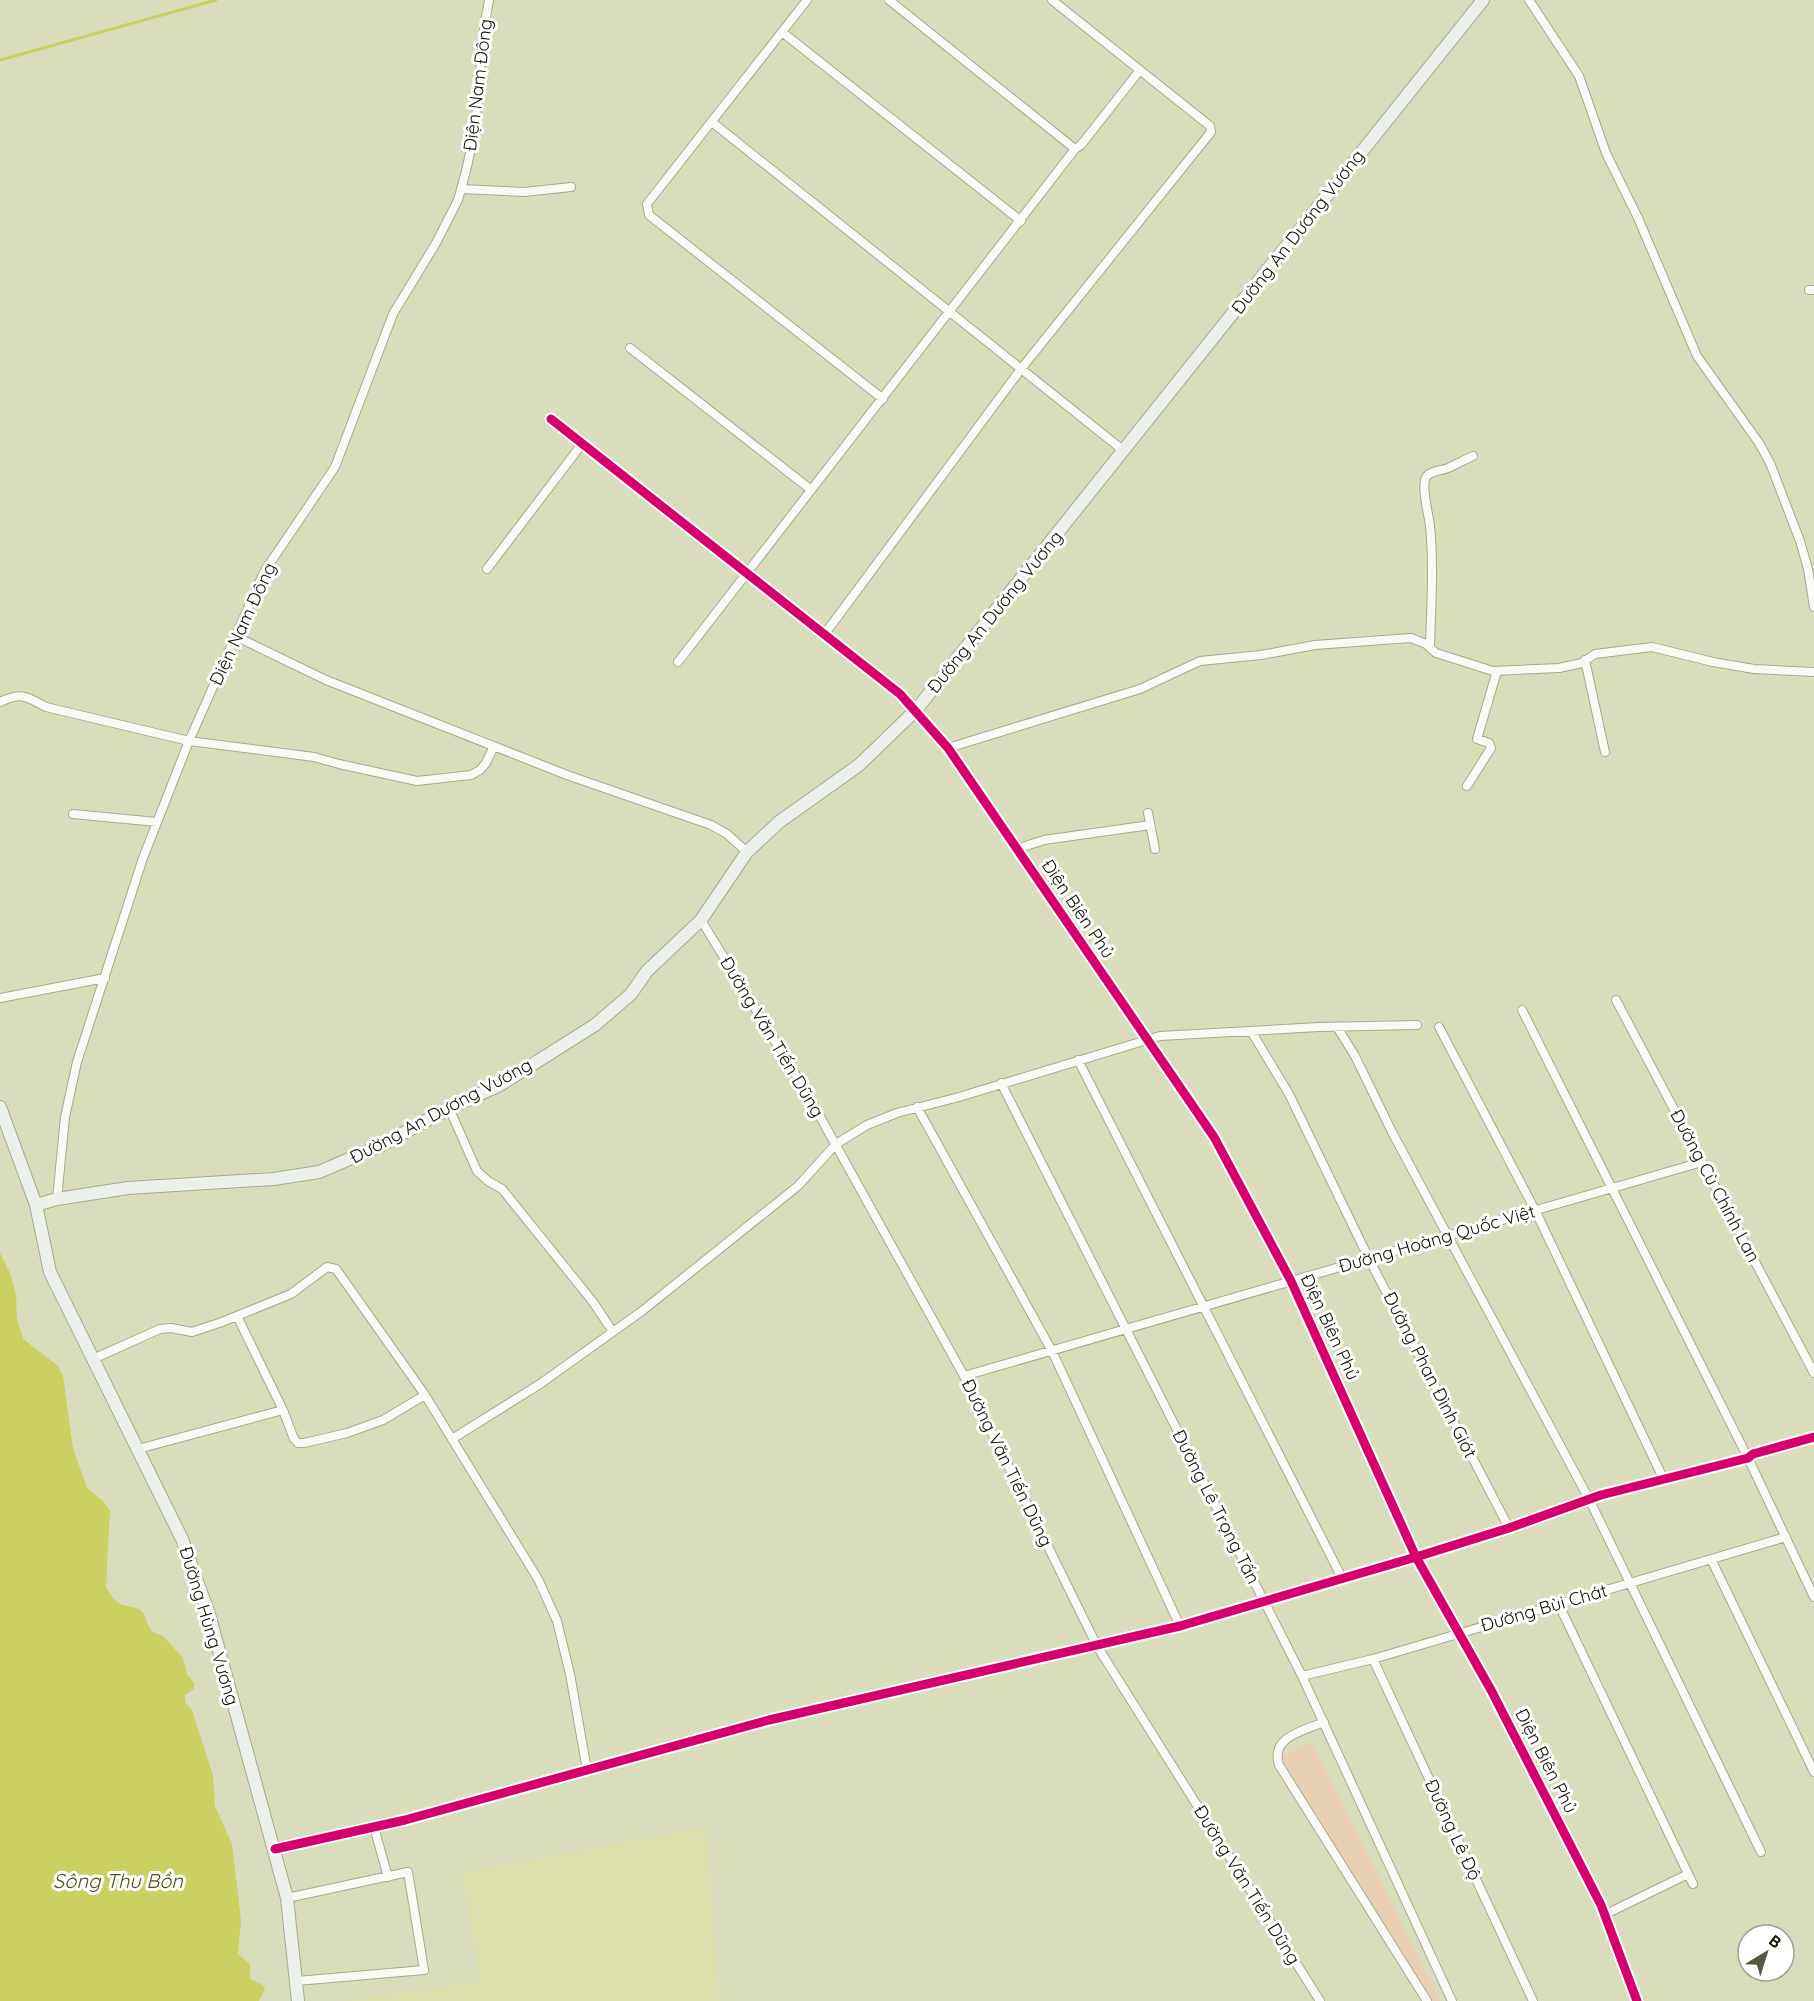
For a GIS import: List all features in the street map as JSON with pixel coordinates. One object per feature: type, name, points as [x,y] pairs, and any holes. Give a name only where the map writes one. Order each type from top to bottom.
[{"type":"main road","name":"Đường An Dương Vương","points":[[36,1205],[57,1199],[128,1188],[274,1179],[319,1172],[382,1145],[449,1108],[500,1085],[595,1025],[631,994],[646,971],[701,920],[747,852],[779,822],[859,765],[916,710],[1483,0]]},
{"type":"main road","name":"Đường Hùng Vương","points":[[0,1107],[36,1205],[50,1272],[182,1539],[209,1614],[287,1898],[298,2001]]},
{"type":"street","name":"Điện Nam Đông","points":[[57,1199],[65,1117],[76,1062],[143,858],[189,741],[264,572],[334,467],[393,314],[436,243],[458,200],[475,130],[484,28],[489,0]]},
{"type":"street","points":[[807,0],[647,204],[649,214],[883,399]]},
{"type":"street","points":[[889,0],[1075,149]]},
{"type":"street","points":[[824,635],[1021,369],[1211,132],[1210,126],[1052,0]]},
{"type":"street","points":[[1529,0],[1579,76],[1606,153],[1638,218],[1697,356],[1759,443],[1770,463],[1800,541],[1808,569],[1814,607]]},
{"type":"street","points":[[782,32],[1021,221]]},
{"type":"street","points":[[678,662],[1075,149],[1081,145],[1140,70]]},
{"type":"street","points":[[712,122],[1124,451]]},
{"type":"street","points":[[461,189],[524,192],[571,187]]},
{"type":"street","points":[[630,348],[810,489]]},
{"type":"street","name":"Điện Biên Phủ","points":[[551,420],[900,694],[948,748],[1214,1137],[1291,1281],[1416,1557],[1496,1700],[1605,1915],[1637,2001]]},
{"type":"street","points":[[487,569],[582,444]]},
{"type":"street","points":[[1430,647],[1430,528],[1425,478],[1433,472],[1449,468],[1473,456]]},
{"type":"street","points":[[235,636],[326,680],[567,775],[711,825],[727,834],[747,852]]},
{"type":"street","points":[[948,748],[1140,689],[1200,661],[1261,655],[1315,645],[1411,638],[1430,647],[1436,653],[1497,671],[1559,668],[1585,660],[1595,654],[1652,647],[1713,662],[1754,669],[1814,672]]},
{"type":"street","points":[[1585,660],[1605,752]]},
{"type":"street","points":[[1467,786],[1491,748],[1489,743],[1477,739],[1497,671]]},
{"type":"street","points":[[0,702],[18,695],[46,707],[189,741],[314,757],[417,781],[471,775],[486,763],[494,746]]},
{"type":"street","points":[[1148,813],[1155,849]]},
{"type":"street","points":[[73,814],[157,822]]},
{"type":"street","points":[[1017,849],[1053,839],[1150,825]]},
{"type":"street","name":"Đường Văn Tiến Dũng","points":[[701,920],[836,1144],[964,1376],[1097,1646],[1320,2001]]},
{"type":"street","points":[[0,998],[105,978]]},
{"type":"street","name":"Đường Cù Chính Lan","points":[[1616,1000],[1814,1373]]},
{"type":"street","points":[[1522,1010],[1748,1458],[1814,1597]]},
{"type":"street","points":[[452,1439],[540,1384],[613,1332],[798,1186],[836,1144],[867,1125],[917,1107],[959,1097],[1167,1034],[1337,1026],[1417,1025]]},
{"type":"street","points":[[1337,1026],[1362,1069],[1392,1132],[1590,1501],[1761,1852]]},
{"type":"street","points":[[1439,1027],[1535,1210],[1664,1480]]},
{"type":"street","name":"Đường Phan Đình Giót","points":[[1251,1031],[1289,1094],[1369,1259],[1509,1528]]},
{"type":"street","points":[[1078,1060],[1342,1578]]},
{"type":"street","name":"Đường Lê Trọng Tấn","points":[[1001,1083],[1302,1676],[1452,2001]]},
{"type":"street","points":[[917,1107],[1052,1351],[1180,1626]]},
{"type":"street","points":[[449,1108],[477,1171],[502,1189],[593,1302],[613,1332]]},
{"type":"street","name":"Đường Hoàng Quốc Việt","points":[[964,1376],[1701,1162]]},
{"type":"street","points":[[93,1359],[159,1329],[171,1328],[192,1332],[237,1316],[291,1294],[327,1268],[333,1268],[425,1395],[538,1579],[556,1621],[570,1674],[587,1770]]},
{"type":"street","points":[[237,1316],[283,1410],[294,1439],[299,1444],[347,1433],[383,1420],[425,1395]]},
{"type":"street","points":[[138,1449],[283,1410]]},
{"type":"street","points":[[275,1850],[374,1827],[769,1720],[1180,1626],[1416,1557],[1590,1501],[1601,1495],[1748,1458],[1753,1454],[1814,1437]]},
{"type":"street","name":"Đường Bùi Chát","points":[[1302,1676],[1373,1659],[1786,1537]]},
{"type":"street","points":[[1711,1559],[1814,1773]]},
{"type":"street","points":[[1558,1603],[1693,1884]]},
{"type":"street","name":"Đường Lê Độ","points":[[1373,1659],[1533,2001]]},
{"type":"street","points":[[1324,1722],[1280,1744],[1276,1755],[1279,1765],[1427,2001]]},
{"type":"street","points":[[374,1827],[388,1876]]},
{"type":"street","points":[[287,1898],[408,1872],[424,1970],[297,1981]]},
{"type":"street","points":[[1605,1915],[1688,1874]]},
{"type":"shaded area","points":[[1311,1741],[1440,2001],[1431,2001],[1279,1758]]},
{"type":"shaded area","points":[[706,1827],[719,2001],[343,2001],[481,1982],[462,1873]]},
{"type":"water","name":"Sông Thu Bồn","points":[[0,1253],[10,1273],[16,1295],[17,1319],[23,1339],[57,1365],[63,1376],[73,1448],[87,1488],[103,1501],[110,1511],[106,1587],[120,1604],[139,1609],[144,1614],[153,1632],[163,1636],[183,1658],[187,1674],[194,1683],[194,1689],[185,1695],[185,1702],[192,1710],[213,1775],[215,1806],[232,1844],[241,1920],[238,1954],[250,1964],[250,1979],[263,1985],[265,1989],[259,2001],[0,2001]]},
{"type":"waterway","points":[[0,60],[216,0]]},
{"type":"cycle path","points":[[551,419],[900,694],[948,748],[1214,1137],[1291,1281],[1416,1557],[1491,1690],[1601,1905],[1637,2001]]},
{"type":"cycle path","points":[[275,1849],[405,1820],[769,1720],[1180,1626],[1416,1557],[1509,1528],[1601,1495],[1748,1458],[1753,1454],[1814,1437]]}]
